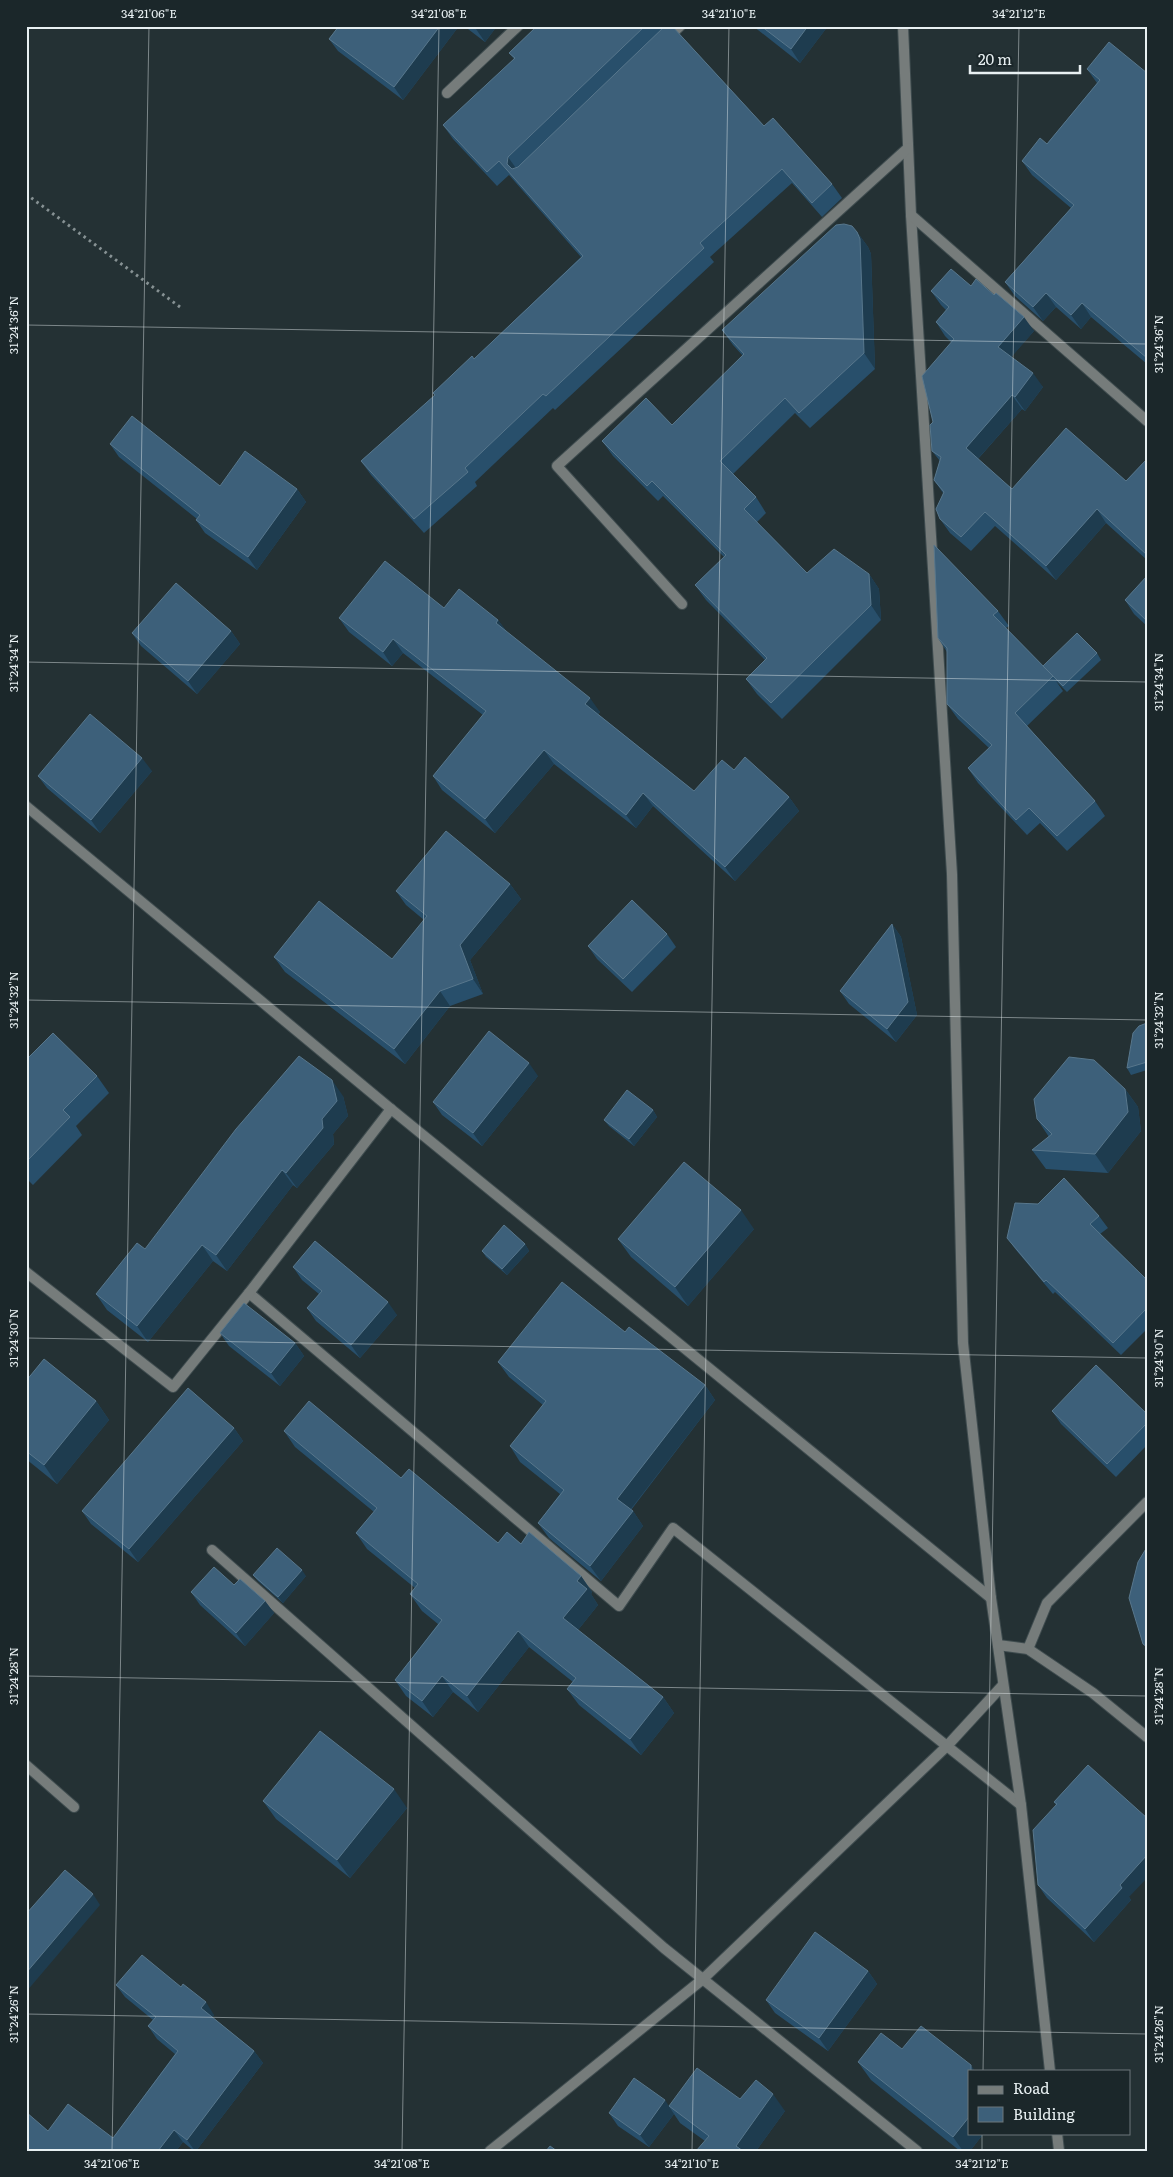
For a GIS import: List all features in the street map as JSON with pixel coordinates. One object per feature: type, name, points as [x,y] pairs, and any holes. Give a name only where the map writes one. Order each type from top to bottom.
[{"type":"street","points":[[447,93],[518,26]]},
{"type":"street","points":[[659,47],[680,26]]},
{"type":"street","points":[[903,26],[911,215],[952,874],[963,1343],[991,1598],[1021,1805],[1050,2070]]},
{"type":"street","points":[[682,604],[558,466],[908,148]]},
{"type":"street","points":[[911,215],[1147,421]]},
{"type":"street","points":[[26,806],[391,1109],[991,1598]]},
{"type":"street","points":[[26,1272],[173,1387],[249,1293],[391,1109]]},
{"type":"street","points":[[249,1293],[619,1606],[673,1528],[1021,1805]]},
{"type":"street","points":[[1028,1649],[1047,1603],[1147,1502]]},
{"type":"street","points":[[212,1550],[664,1948],[917,2151]]},
{"type":"street","points":[[998,1645],[1028,1649],[1093,1693],[1147,1737]]},
{"type":"street","points":[[490,2151],[703,1979],[947,1746],[1003,1685]]},
{"type":"street","points":[[26,1766],[74,1807]]},
{"type":"street","points":[[1057,2134],[1059,2151]]},
{"type":"path","points":[[26,194],[180,307]]},
{"type":"building","points":[[339,26],[440,26],[394,87],[329,39]]},
{"type":"building","points":[[537,26],[645,26],[508,157],[507,164],[512,169],[518,167],[665,26],[672,26],[764,126],[773,118],[832,184],[812,203],[782,169],[700,243],[704,248],[546,396],[543,394],[465,468],[468,472],[414,519],[361,461],[435,395],[433,393],[472,356],[474,359],[583,256],[499,161],[487,172],[443,125],[515,58],[509,53]]},
{"type":"building","points":[[761,26],[808,26],[791,49]]},
{"type":"building","points":[[1109,42],[1147,73],[1147,358],[1082,303],[1071,315],[1046,293],[1033,307],[1005,282],[1074,205],[1022,161],[1040,138],[1047,144],[1100,80],[1087,69]]},
{"type":"building","points":[[836,225],[852,226],[860,239],[864,353],[799,413],[785,398],[720,461],[756,497],[744,509],[807,573],[834,549],[869,574],[871,605],[771,703],[746,679],[767,658],[695,585],[726,555],[652,481],[647,486],[602,441],[646,398],[672,425],[744,354],[722,330]]},
{"type":"building","points":[[951,269],[971,286],[976,279],[1024,317],[998,347],[1033,373],[1015,397],[1012,395],[966,448],[1012,489],[1066,428],[1126,481],[1147,459],[1147,555],[1097,509],[1046,566],[985,512],[961,537],[940,519],[936,509],[944,492],[934,480],[941,457],[932,451],[930,425],[933,422],[922,376],[954,339],[936,322],[949,307],[931,291]]},
{"type":"building","points":[[132,416],[220,486],[245,451],[297,489],[248,557],[196,520],[200,515],[110,444]]},
{"type":"building","points":[[934,545],[998,611],[993,615],[1053,676],[1015,713],[1095,801],[1057,836],[1029,808],[1016,820],[968,768],[992,745],[947,704],[947,648],[938,638]]},
{"type":"building","points":[[385,561],[444,608],[459,589],[498,620],[496,623],[590,698],[585,704],[694,791],[722,760],[734,770],[745,757],[789,797],[725,867],[643,793],[626,815],[544,750],[485,819],[433,776],[486,711],[393,639],[383,652],[339,618]]},
{"type":"building","points":[[1147,576],[1147,621],[1125,600]]},
{"type":"building","points":[[176,583],[231,631],[188,681],[132,633]]},
{"type":"building","points":[[1077,633],[1097,653],[1063,686],[1043,666]]},
{"type":"building","points":[[90,714],[142,758],[91,820],[38,776]]},
{"type":"building","points":[[446,831],[510,884],[460,945],[473,979],[440,991],[394,1049],[274,957],[319,901],[392,959],[427,916],[396,891]]},
{"type":"building","points":[[632,900],[667,934],[623,979],[588,946]]},
{"type":"building","points":[[892,924],[908,1002],[887,1029],[840,991]]},
{"type":"building","points":[[1147,1023],[1147,1062],[1127,1068],[1133,1033],[1139,1026]]},
{"type":"building","points":[[489,1031],[529,1063],[473,1133],[433,1102]]},
{"type":"building","points":[[53,1033],[97,1076],[63,1110],[70,1117],[26,1162],[26,1060]]},
{"type":"building","points":[[299,1056],[332,1080],[337,1101],[322,1119],[323,1128],[286,1173],[282,1170],[216,1255],[202,1245],[137,1326],[96,1294],[137,1243],[145,1249],[236,1129]]},
{"type":"building","points":[[1069,1057],[1094,1060],[1125,1089],[1128,1112],[1095,1154],[1032,1150],[1052,1134],[1037,1119],[1034,1099]]},
{"type":"building","points":[[627,1090],[653,1110],[629,1139],[604,1120]]},
{"type":"building","points":[[684,1162],[741,1210],[675,1287],[618,1239]]},
{"type":"building","points":[[1064,1178],[1099,1216],[1090,1224],[1147,1280],[1147,1308],[1113,1343],[1046,1280],[1044,1282],[1007,1238],[1015,1203],[1038,1204]]},
{"type":"building","points":[[504,1225],[525,1244],[502,1269],[482,1251]]},
{"type":"building","points":[[315,1241],[388,1302],[351,1345],[307,1308],[322,1291],[293,1267]]},
{"type":"building","points":[[562,1282],[625,1332],[629,1327],[705,1385],[617,1499],[633,1511],[590,1566],[538,1523],[564,1490],[510,1446],[546,1401],[498,1362]]},
{"type":"building","points":[[244,1303],[295,1343],[271,1373],[220,1333]]},
{"type":"building","points":[[44,1359],[96,1401],[44,1465],[26,1451],[26,1381]]},
{"type":"building","points":[[1096,1365],[1147,1414],[1147,1423],[1107,1464],[1052,1411]]},
{"type":"building","points":[[188,1388],[234,1428],[129,1549],[82,1511]]},
{"type":"building","points":[[309,1401],[401,1478],[409,1469],[498,1543],[507,1532],[521,1544],[529,1532],[581,1576],[577,1581],[587,1589],[563,1618],[663,1697],[630,1739],[567,1689],[576,1678],[518,1631],[467,1696],[442,1676],[422,1701],[395,1680],[442,1620],[410,1594],[418,1584],[356,1533],[377,1508],[284,1431]]},
{"type":"building","points":[[1147,1547],[1147,1647],[1143,1644],[1129,1598],[1138,1562]]},
{"type":"building","points":[[277,1548],[302,1570],[278,1597],[253,1575]]},
{"type":"building","points":[[214,1567],[234,1585],[240,1579],[265,1601],[236,1633],[191,1592]]},
{"type":"building","points":[[320,1731],[394,1789],[337,1860],[263,1801]]},
{"type":"building","points":[[1088,1765],[1147,1818],[1147,1855],[1120,1885],[1122,1888],[1085,1929],[1038,1885],[1033,1830],[1057,1804],[1054,1802]]},
{"type":"building","points":[[65,1870],[93,1894],[26,1973],[26,1914]]},
{"type":"building","points":[[815,1932],[868,1971],[819,2038],[766,2000]]},
{"type":"building","points":[[142,1955],[181,1987],[183,1984],[206,2002],[201,2008],[254,2051],[187,2140],[174,2130],[158,2151],[26,2151],[26,2112],[48,2131],[68,2104],[113,2138],[178,2051],[148,2026],[156,2017],[116,1985]]},
{"type":"building","points":[[921,2026],[971,2065],[971,2070],[968,2070],[968,2118],[953,2137],[858,2062],[881,2033],[902,2049]]},
{"type":"building","points":[[697,2068],[740,2099],[756,2080],[773,2094],[736,2146],[743,2151],[696,2151],[709,2136],[669,2106]]},
{"type":"building","points":[[634,2078],[665,2100],[640,2135],[609,2113]]},
{"type":"building","points":[[550,2146],[557,2151],[546,2151]]}]
